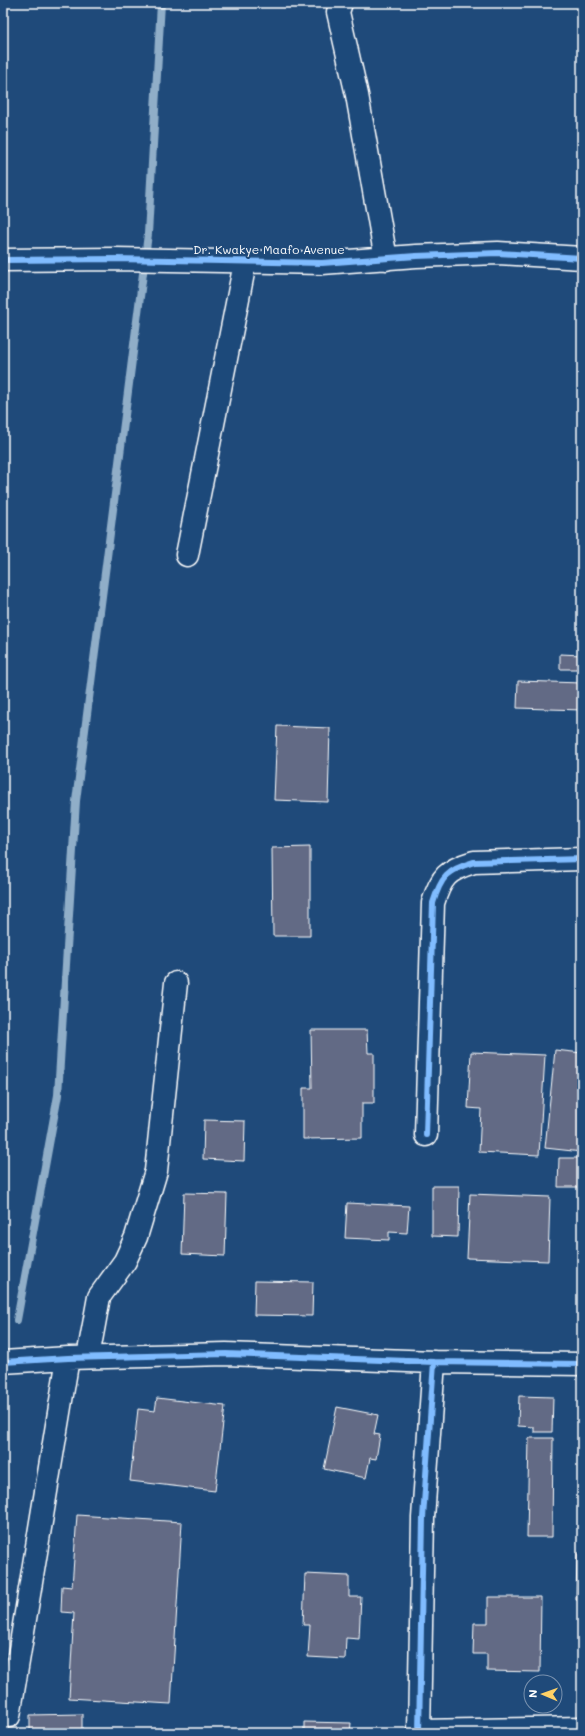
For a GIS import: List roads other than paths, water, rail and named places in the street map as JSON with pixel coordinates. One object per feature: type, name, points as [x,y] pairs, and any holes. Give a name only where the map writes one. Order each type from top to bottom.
[{"type":"street","points":[[338,6],[357,95],[386,259]]},
{"type":"street","name":"Dr. Kwakye Maafo Avenue","points":[[3,260],[116,259],[322,264],[498,253],[582,258]]},
{"type":"street","points":[[187,555],[244,263]]},
{"type":"street","points":[[426,1135],[433,904],[439,885],[458,867],[474,862],[582,860]]},
{"type":"street","points":[[9,1716],[78,1357],[99,1297],[125,1261],[136,1237],[156,1171],[176,983]]},
{"type":"street","points":[[3,1362],[78,1357],[226,1354],[434,1362],[582,1364]]},
{"type":"street","points":[[434,1362],[423,1518],[419,1732],[582,1728]]},
{"type":"waterway","points":[[17,1320],[58,1095],[76,801],[148,234],[161,3]]}]
